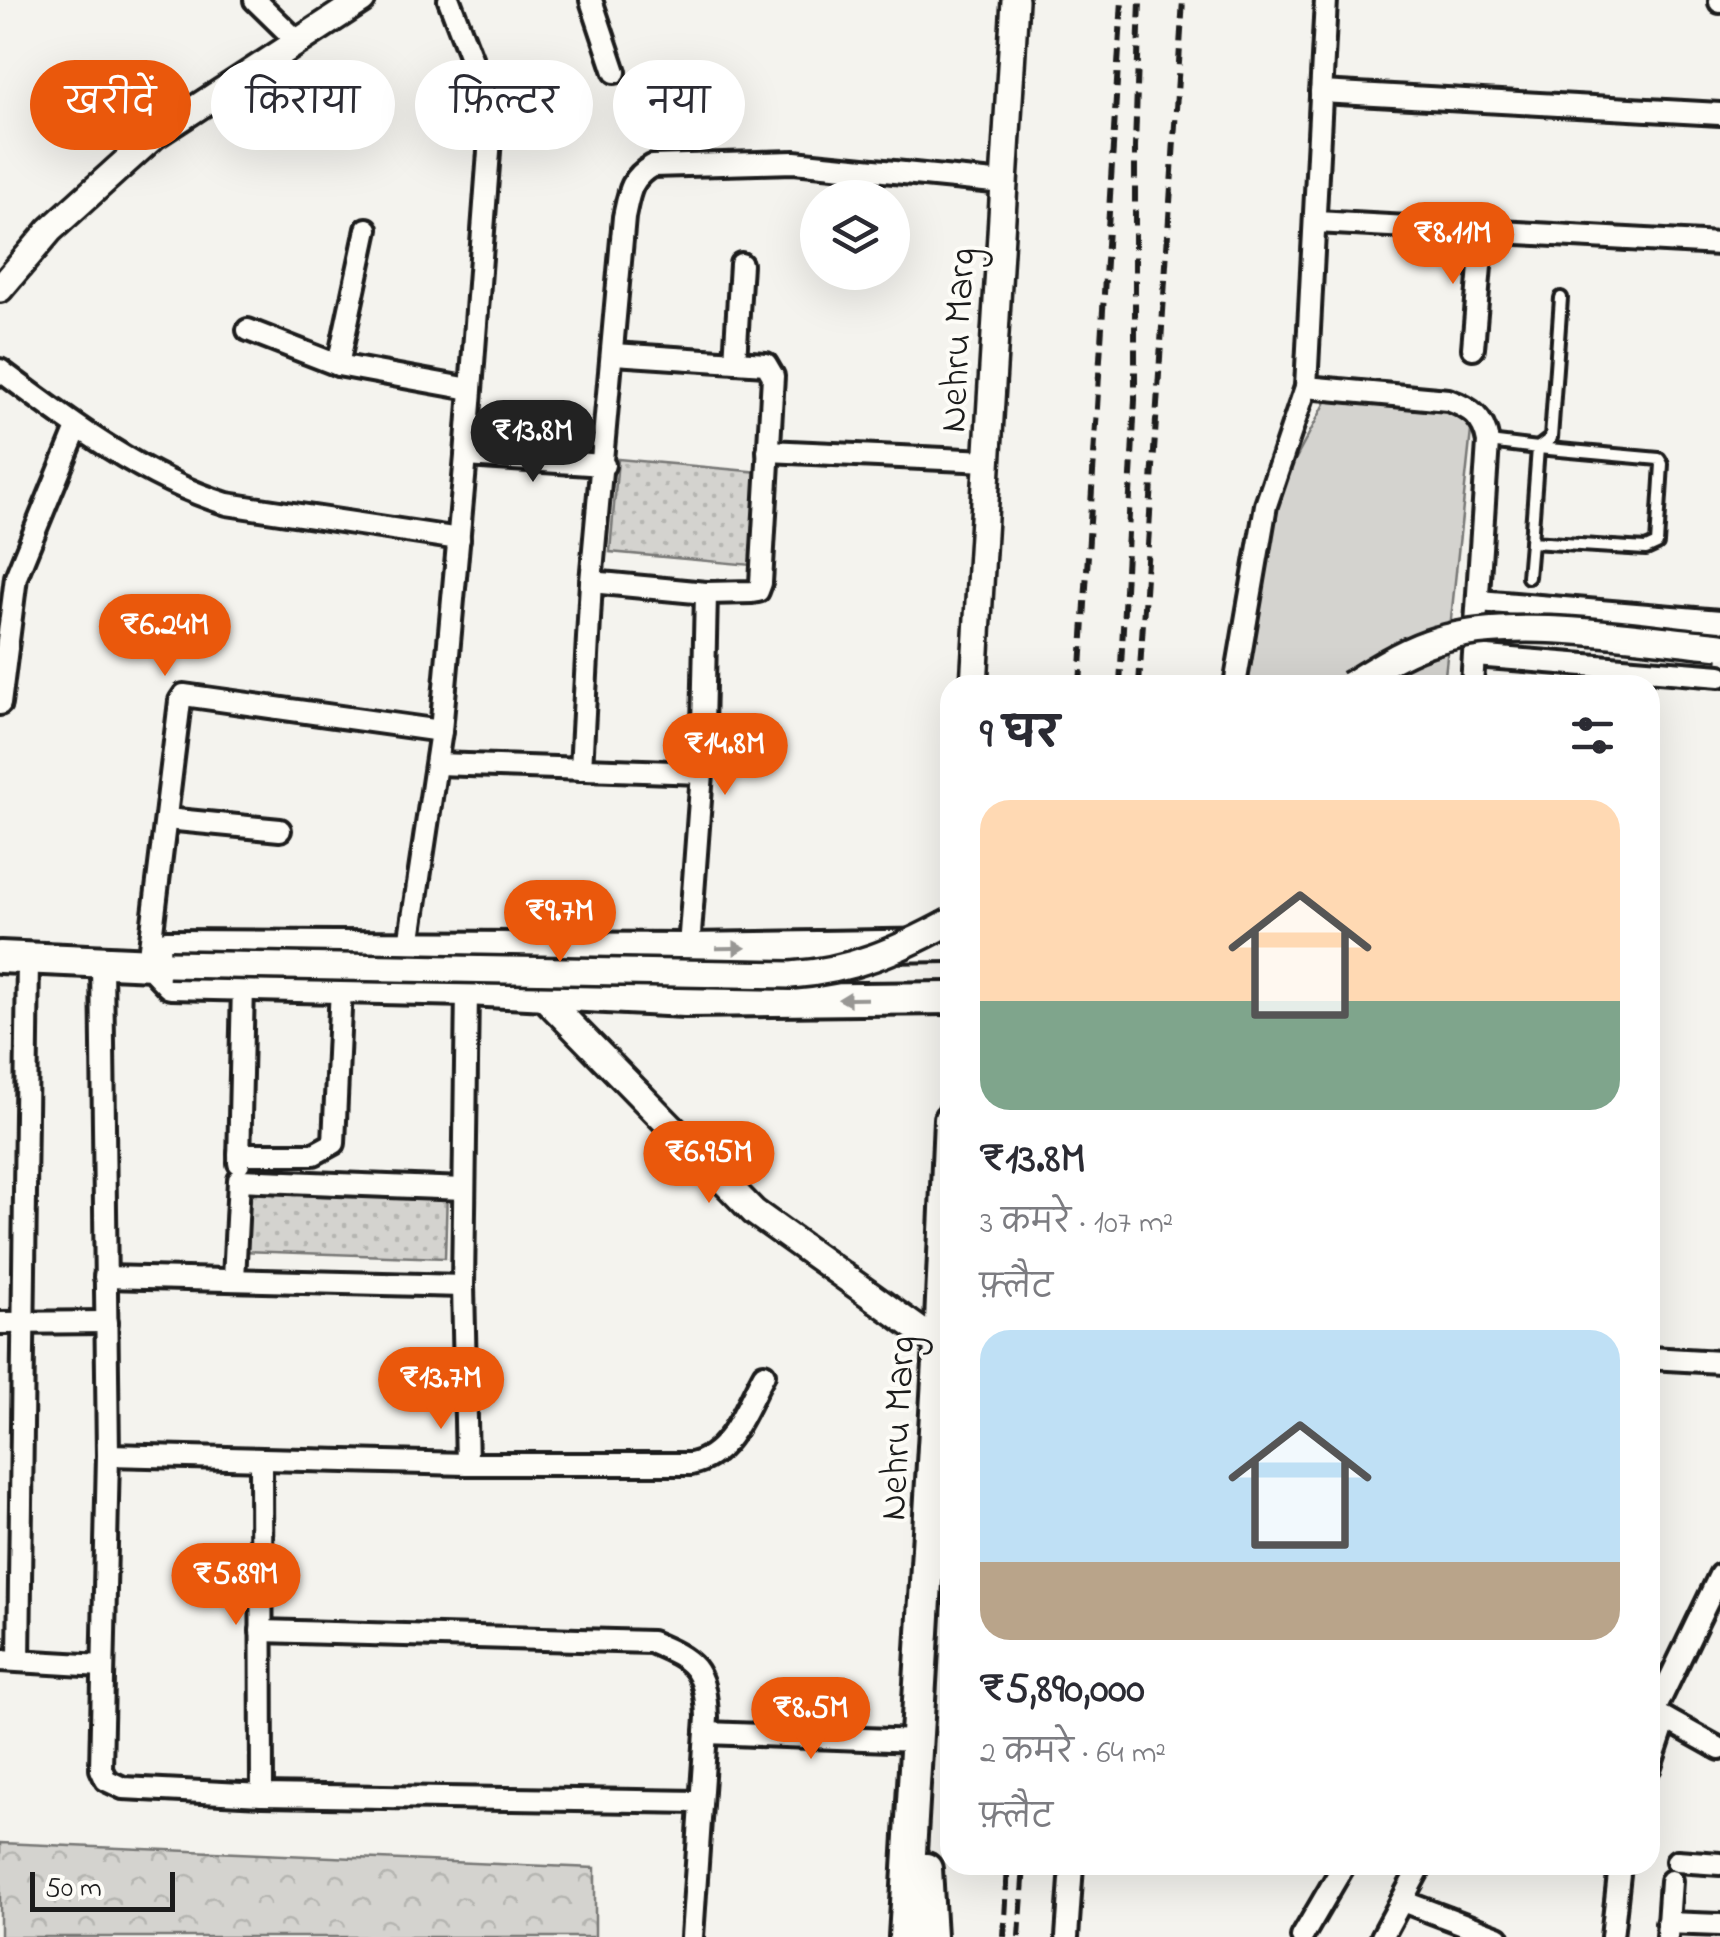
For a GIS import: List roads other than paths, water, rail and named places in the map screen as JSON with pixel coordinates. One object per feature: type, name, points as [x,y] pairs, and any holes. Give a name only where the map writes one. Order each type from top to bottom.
[{"type":"main road","points":[[157,964],[167,946],[688,949],[940,945]]},
{"type":"main road","points":[[14,958],[157,964]]},
{"type":"main road","points":[[157,964],[171,982],[685,1001],[940,998]]},
{"type":"main road","name":"Nehru Marg","points":[[905,1937],[940,1345]]},
{"type":"main road","name":"Nehru Marg","points":[[918,1741],[930,1937]]},
{"type":"street","points":[[254,0],[296,40]]},
{"type":"street","points":[[0,289],[50,230],[154,135],[362,0]]},
{"type":"street","points":[[403,989],[438,764],[490,125],[488,104],[449,0]]},
{"type":"street","points":[[591,0],[613,66]]},
{"type":"street","name":"Nehru Marg","points":[[975,675],[1014,0]]},
{"type":"street","points":[[1236,675],[1266,506],[1306,387],[1326,0]]},
{"type":"street","points":[[1321,92],[1720,114]]},
{"type":"street","points":[[581,769],[591,582],[624,217],[636,176],[652,166],[794,162],[1004,182]]},
{"type":"street","points":[[1316,222],[1720,244]]},
{"type":"street","points":[[338,365],[367,229]]},
{"type":"street","points":[[1474,348],[1483,231]]},
{"type":"street","points":[[736,362],[741,264]]},
{"type":"street","points":[[248,330],[338,365],[470,389]]},
{"type":"street","points":[[591,582],[706,593],[758,591],[774,376],[771,368],[766,364],[614,354]]},
{"type":"street","points":[[0,370],[77,428],[183,487],[227,504],[459,539]]},
{"type":"street","points":[[1306,387],[1448,400],[1468,407],[1485,427],[1488,442],[1473,675]]},
{"type":"street","points":[[0,704],[8,576],[77,428]]},
{"type":"street","points":[[768,451],[988,462]]},
{"type":"street","points":[[466,456],[604,465]]},
{"type":"street","points":[[685,1001],[702,772],[706,593]]},
{"type":"street","points":[[1479,601],[1720,621]]},
{"type":"street","points":[[1368,675],[1424,645],[1481,630],[1526,629],[1720,646]]},
{"type":"street","points":[[1475,656],[1720,676]]},
{"type":"street","points":[[441,731],[184,695],[166,819],[157,964],[791,975],[857,966],[940,927]]},
{"type":"street","points":[[438,764],[702,772]]},
{"type":"street","points":[[166,819],[280,830]]},
{"type":"street","points":[[14,958],[22,1324],[10,1660],[102,1666]]},
{"type":"street","points":[[102,962],[108,1455],[101,1769],[106,1780],[123,1788],[262,1795],[700,1802]]},
{"type":"street","points":[[234,1279],[243,985]]},
{"type":"street","points":[[240,1154],[314,1154],[334,1143],[341,987]]},
{"type":"street","points":[[467,990],[463,1286],[467,1464]]},
{"type":"street","points":[[540,994],[754,1212],[940,1345]]},
{"type":"street","points":[[239,1180],[464,1190]]},
{"type":"street","points":[[104,1277],[463,1286]]},
{"type":"street","points":[[0,1322],[107,1322]]},
{"type":"street","points":[[1660,1359],[1720,1362]]},
{"type":"street","points":[[108,1455],[467,1464],[690,1464],[709,1460],[721,1450],[764,1374]]},
{"type":"street","points":[[261,1460],[262,1795]]},
{"type":"street","points":[[1660,1707],[1720,1575]]},
{"type":"street","points":[[261,1631],[651,1642],[690,1660],[706,1694],[692,1937]]},
{"type":"street","points":[[1660,1716],[1720,1748]]},
{"type":"street","points":[[706,1733],[918,1741]]},
{"type":"street","points":[[1720,1864],[1674,1871],[1667,1930],[1720,1925]]},
{"type":"street","points":[[1067,1937],[1071,1875]]},
{"type":"street","points":[[1302,1937],[1338,1875]]},
{"type":"street","points":[[1382,1937],[1416,1875]]},
{"type":"street","points":[[1612,1937],[1619,1875]]},
{"type":"street","points":[[1402,1901],[1498,1937]]},
{"type":"lane","points":[[1538,448],[1547,443],[1552,433],[1561,298]]},
{"type":"lane","points":[[1488,442],[1660,459],[1657,544],[1646,549],[1531,542]]},
{"type":"lane","points":[[1528,576],[1538,448]]},
{"type":"railway","points":[[1081,675],[1122,0]]},
{"type":"railway","points":[[1121,675],[1135,400],[1135,147],[1140,0]]},
{"type":"railway","points":[[1140,675],[1183,0]]},
{"type":"railway","points":[[1004,1937],[1007,1875]]},
{"type":"railway","points":[[1019,1937],[1023,1875]]}]
